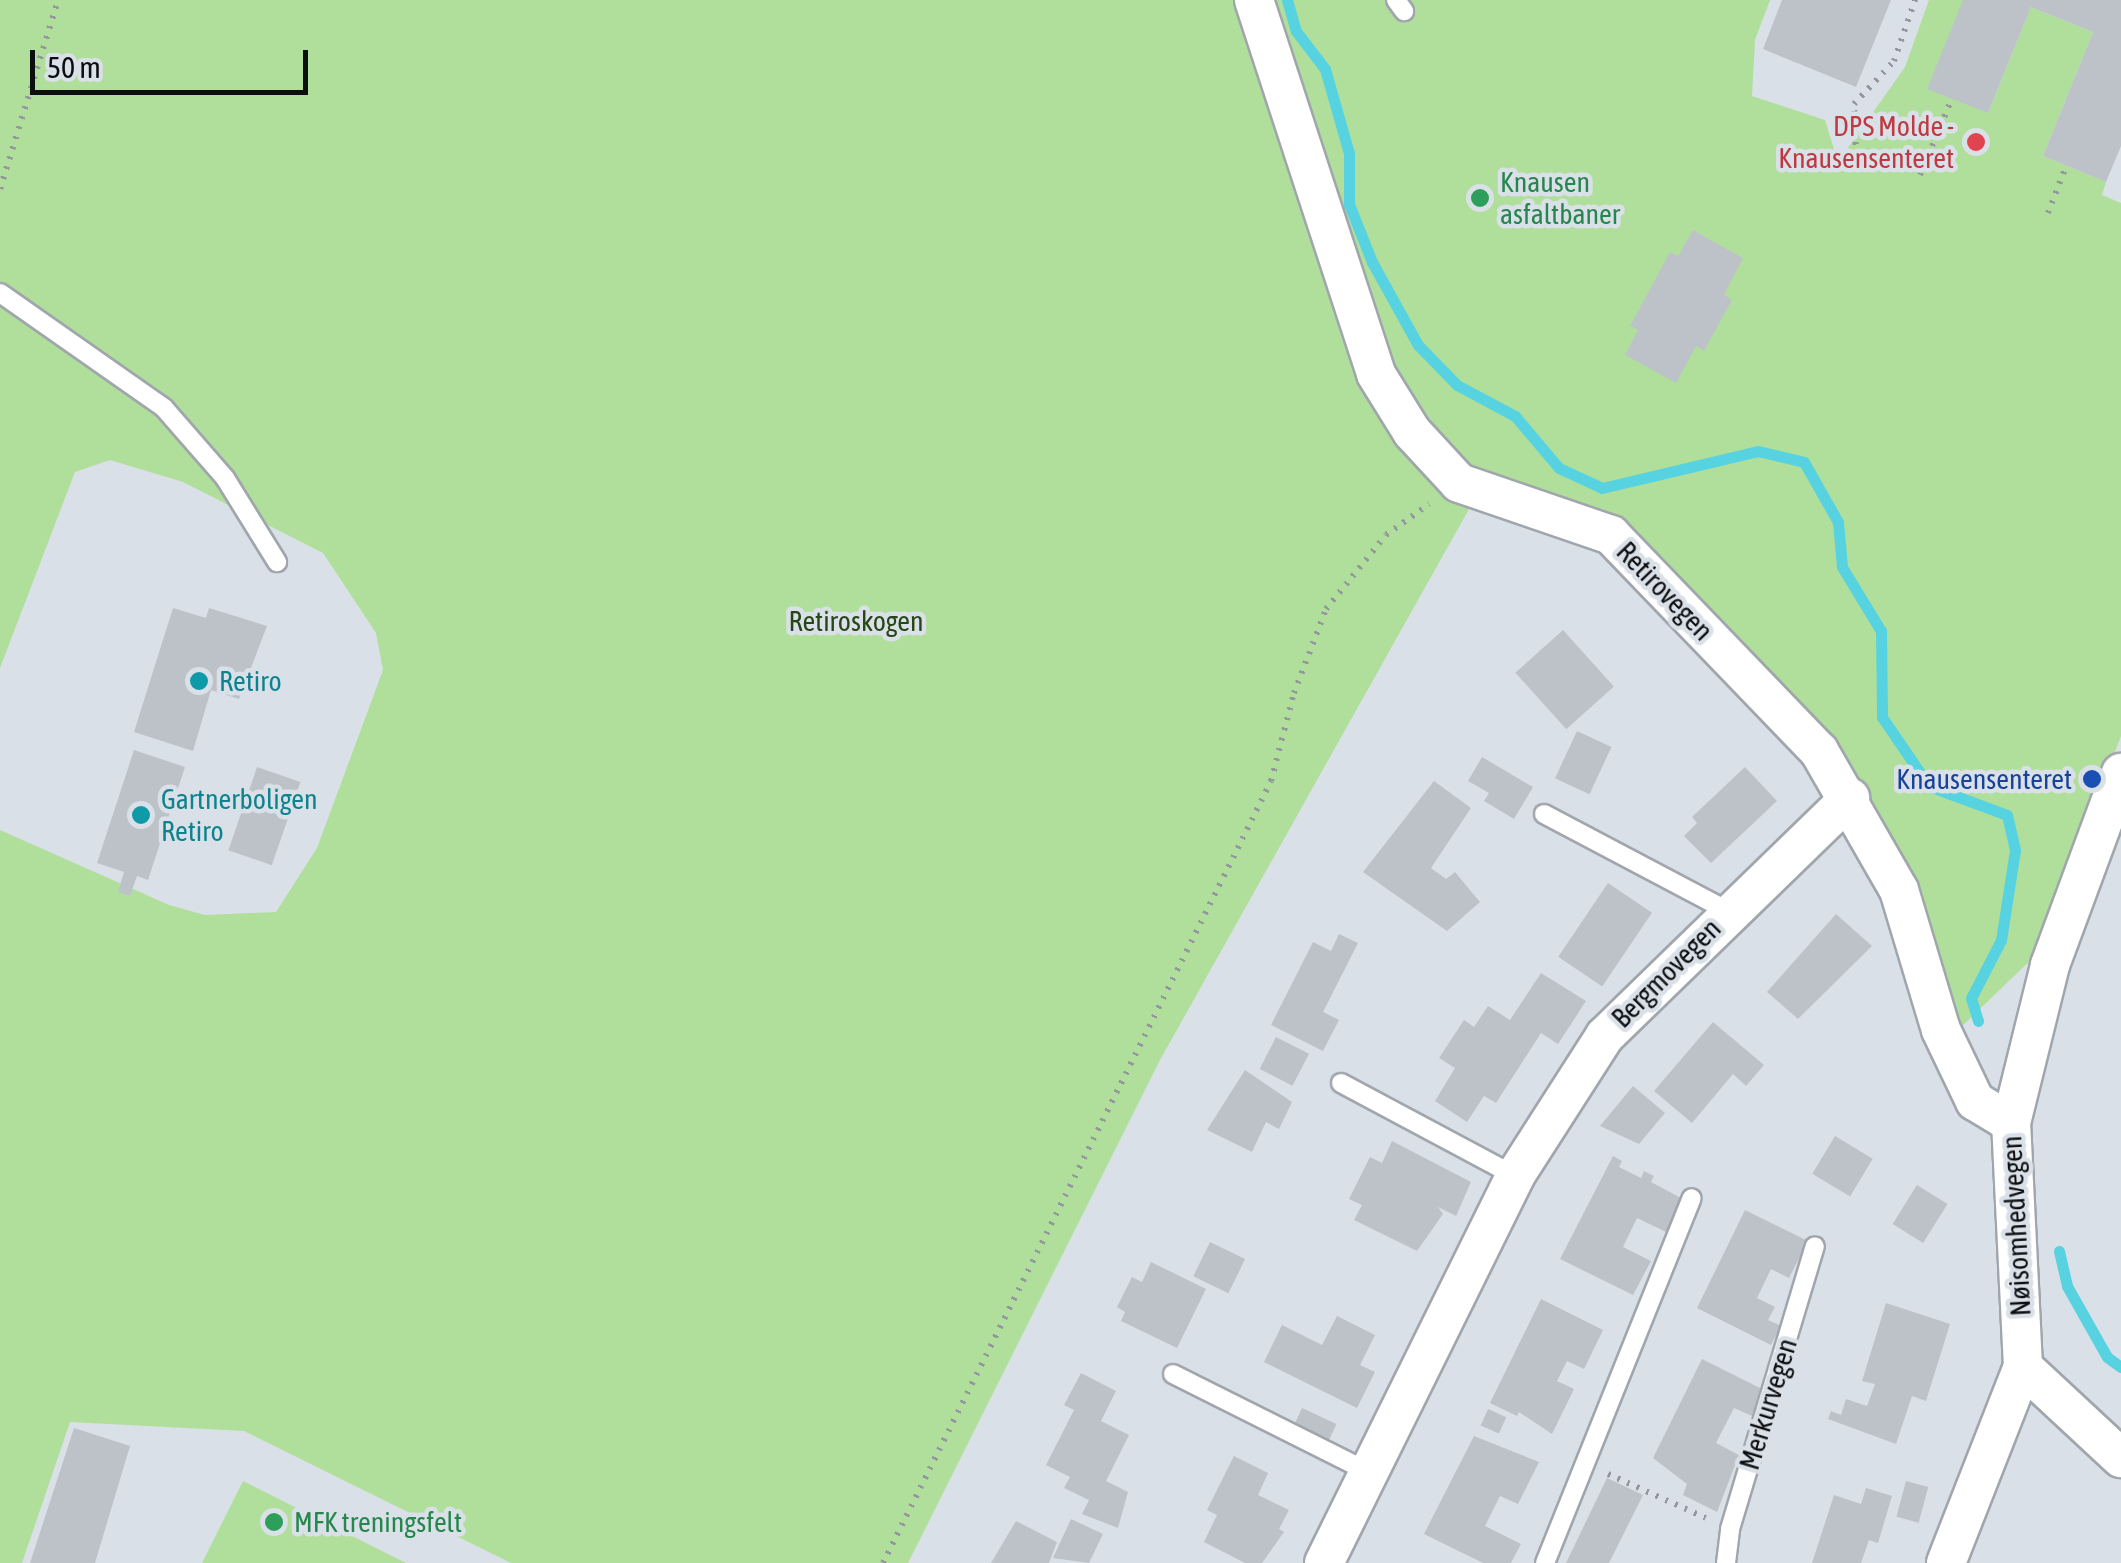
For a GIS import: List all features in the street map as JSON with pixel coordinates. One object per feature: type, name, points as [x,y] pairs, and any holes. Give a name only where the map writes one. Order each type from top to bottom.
[{"type":"street","name":"Retirovegen","points":[[1254,0],[1376,374],[1412,432],[1458,483],[1611,536],[1819,751],[1850,798],[1898,890],[1942,1030],[1975,1101],[2010,1123]]},
{"type":"street","name":"Nøisomhedvegen","points":[[1946,1563],[2023,1368],[2010,1123],[2050,965],[2121,772]]},
{"type":"street","name":"Bergmovegen","points":[[1324,1563],[1515,1176],[1605,1036],[1728,911],[1850,798]]},
{"type":"street","points":[[2023,1368],[2121,1458]]},
{"type":"lane","points":[[0,293],[164,408],[226,478],[277,562]]},
{"type":"lane","points":[[1544,814],[1728,911]]},
{"type":"lane","points":[[1341,1083],[1515,1176]]},
{"type":"lane","points":[[1545,1563],[1692,1198]]},
{"type":"lane","name":"Merkurvegen","points":[[1726,1563],[1730,1529],[1815,1246]]},
{"type":"lane","points":[[1173,1374],[1369,1472]]},
{"type":"path","points":[[0,189],[58,0]]},
{"type":"path","points":[[1856,155],[1854,104],[1894,61],[1916,0]]},
{"type":"path","points":[[1920,174],[1952,98]]},
{"type":"path","points":[[2048,213],[2066,166]]},
{"type":"path","points":[[883,1563],[1271,782],[1294,693],[1326,609],[1386,535],[1458,483]]},
{"type":"path","points":[[1586,1466],[1730,1529]]},
{"type":"green space","name":"Retiroskogen","points":[[0,0],[1770,0],[1755,40],[1752,96],[1825,120],[1838,162],[1905,67],[1929,0],[1963,0],[1988,113],[2031,7],[2093,32],[2043,156],[2106,182],[2102,195],[2121,203],[2121,736],[2038,953],[1957,1031],[1916,889],[1831,742],[1617,522],[1487,477],[1160,1060],[908,1563],[511,1563],[244,1431],[70,1422],[22,1563],[0,1563],[0,830],[169,905],[205,915],[276,912],[317,848],[383,670],[376,633],[323,553],[183,482],[110,460],[75,472],[0,668]]},
{"type":"green space","name":"MFK treningsfelt","points":[[243,1481],[406,1563],[202,1563]]},
{"type":"building","points":[[1782,0],[1891,0],[1856,87],[1763,49]]},
{"type":"building","points":[[1963,0],[2121,0],[2121,146],[2106,182],[2043,156],[2093,32],[2031,7],[1988,113],[1927,89]]},
{"type":"building","points":[[1693,230],[1743,258],[1724,295],[1732,300],[1704,351],[1696,346],[1676,383],[1625,355],[1638,330],[1630,326],[1670,252],[1678,256]]},
{"type":"building","name":"Retiro","points":[[173,608],[206,618],[209,608],[267,626],[239,699],[211,690],[193,751],[134,732]]},
{"type":"building","points":[[1563,630],[1614,686],[1566,729],[1515,673]]},
{"type":"building","points":[[1577,731],[1611,747],[1589,794],[1555,778]]},
{"type":"building","name":"Gartnerboligen Retiro","points":[[134,750],[185,767],[148,880],[137,876],[130,896],[118,892],[124,872],[97,863]]},
{"type":"building","points":[[1482,757],[1533,787],[1514,819],[1484,801],[1489,793],[1468,781]]},
{"type":"building","points":[[257,767],[300,782],[272,865],[228,850]]},
{"type":"building","points":[[1745,767],[1777,801],[1711,863],[1684,836],[1697,823],[1692,817]]},
{"type":"building","points":[[1434,781],[1471,808],[1431,868],[1446,879],[1455,872],[1480,902],[1447,931],[1363,872]]},
{"type":"building","points":[[1608,883],[1652,913],[1602,986],[1558,957]]},
{"type":"building","points":[[1836,914],[1872,946],[1798,1019],[1767,992]]},
{"type":"building","points":[[1339,934],[1358,943],[1323,1012],[1339,1020],[1323,1051],[1271,1025],[1313,942],[1331,951]]},
{"type":"building","points":[[1541,973],[1586,1001],[1558,1044],[1541,1033],[1496,1103],[1484,1096],[1467,1122],[1435,1101],[1455,1068],[1439,1058],[1464,1020],[1474,1027],[1488,1006],[1510,1020]]},
{"type":"building","points":[[1713,1022],[1764,1065],[1746,1086],[1733,1074],[1692,1123],[1654,1091]]},
{"type":"building","points":[[1276,1037],[1309,1054],[1293,1086],[1260,1069]]},
{"type":"building","points":[[1245,1070],[1292,1102],[1279,1129],[1266,1122],[1252,1152],[1207,1130]]},
{"type":"building","points":[[1633,1086],[1665,1113],[1639,1144],[1600,1126]]},
{"type":"building","points":[[1835,1136],[1873,1159],[1850,1196],[1812,1174]]},
{"type":"building","points":[[1392,1141],[1471,1182],[1456,1216],[1438,1207],[1443,1214],[1417,1251],[1354,1220],[1362,1205],[1349,1199],[1370,1157],[1382,1163]]},
{"type":"building","points":[[1613,1156],[1622,1161],[1619,1167],[1641,1178],[1644,1171],[1654,1176],[1651,1182],[1683,1199],[1666,1232],[1637,1218],[1623,1247],[1651,1261],[1633,1295],[1560,1259]]},
{"type":"building","points":[[1917,1185],[1948,1204],[1923,1243],[1893,1224]]},
{"type":"building","points":[[1745,1210],[1808,1241],[1789,1278],[1771,1269],[1757,1298],[1775,1307],[1768,1320],[1781,1326],[1771,1345],[1697,1308]]},
{"type":"building","points":[[1210,1242],[1245,1259],[1228,1293],[1193,1276]]},
{"type":"building","points":[[1151,1262],[1206,1289],[1177,1348],[1121,1321],[1125,1312],[1117,1307],[1132,1277],[1142,1282]]},
{"type":"building","points":[[1541,1299],[1603,1330],[1584,1369],[1567,1361],[1557,1381],[1574,1389],[1552,1434],[1519,1412],[1517,1416],[1490,1403]]},
{"type":"building","points":[[1886,1303],[1950,1324],[1926,1401],[1912,1396],[1896,1444],[1828,1419],[1831,1411],[1841,1415],[1846,1399],[1867,1406],[1875,1384],[1862,1381]]},
{"type":"building","points":[[1337,1316],[1375,1335],[1360,1365],[1375,1372],[1357,1408],[1264,1362],[1282,1325],[1322,1345]]},
{"type":"building","points":[[1702,1359],[1764,1390],[1752,1416],[1734,1408],[1716,1443],[1739,1455],[1717,1512],[1683,1495],[1687,1484],[1653,1458]]},
{"type":"building","points":[[1081,1373],[1116,1391],[1101,1421],[1129,1435],[1106,1481],[1128,1492],[1118,1528],[1082,1514],[1089,1500],[1064,1488],[1070,1477],[1046,1465],[1074,1410],[1064,1405]]},
{"type":"building","points":[[1302,1408],[1336,1424],[1328,1442],[1294,1426]]},
{"type":"building","points":[[1488,1409],[1506,1417],[1499,1434],[1481,1425]]},
{"type":"building","points":[[74,1428],[130,1446],[95,1563],[30,1563]]},
{"type":"building","points":[[1474,1436],[1539,1462],[1518,1504],[1500,1496],[1485,1526],[1521,1544],[1511,1563],[1483,1563],[1424,1534]]},
{"type":"building","points":[[1234,1456],[1268,1473],[1258,1495],[1289,1510],[1279,1529],[1284,1532],[1262,1563],[1245,1563],[1204,1542],[1217,1515],[1207,1510]]},
{"type":"building","points":[[1607,1478],[1643,1495],[1609,1563],[1566,1563]]},
{"type":"building","points":[[1906,1481],[1928,1487],[1919,1523],[1896,1517]]},
{"type":"building","points":[[1866,1488],[1892,1496],[1878,1543],[1869,1540],[1861,1563],[1812,1563],[1834,1495],[1861,1504]]},
{"type":"building","points":[[1071,1519],[1103,1534],[1089,1563],[1053,1558]]},
{"type":"building","points":[[1016,1521],[1057,1542],[1049,1563],[991,1563]]},
{"type":"waterway","points":[[1287,0],[1296,31],[1325,69],[1349,153],[1349,204],[1372,262],[1418,345],[1457,385],[1515,416],[1559,468],[1602,488],[1758,451],[1804,462],[1838,522],[1842,567],[1881,631],[1882,717],[1929,786],[2007,815],[2015,850],[2001,940],[1971,998],[1978,1021]]},
{"type":"waterway","points":[[2059,1251],[2067,1286],[2107,1357],[2121,1367]]},
{"type":"place","name":"DPS Molde - Knausensenteret","points":[[1976,142]]},
{"type":"place","name":"Knausen asfaltbaner","points":[[1480,198]]},
{"type":"place","name":"Retiro","points":[[199,681]]},
{"type":"place","name":"Knausensenteret","points":[[2092,779]]},
{"type":"place","name":"Gartnerboligen Retiro","points":[[141,815]]},
{"type":"place","name":"MFK treningsfelt","points":[[274,1522]]}]
